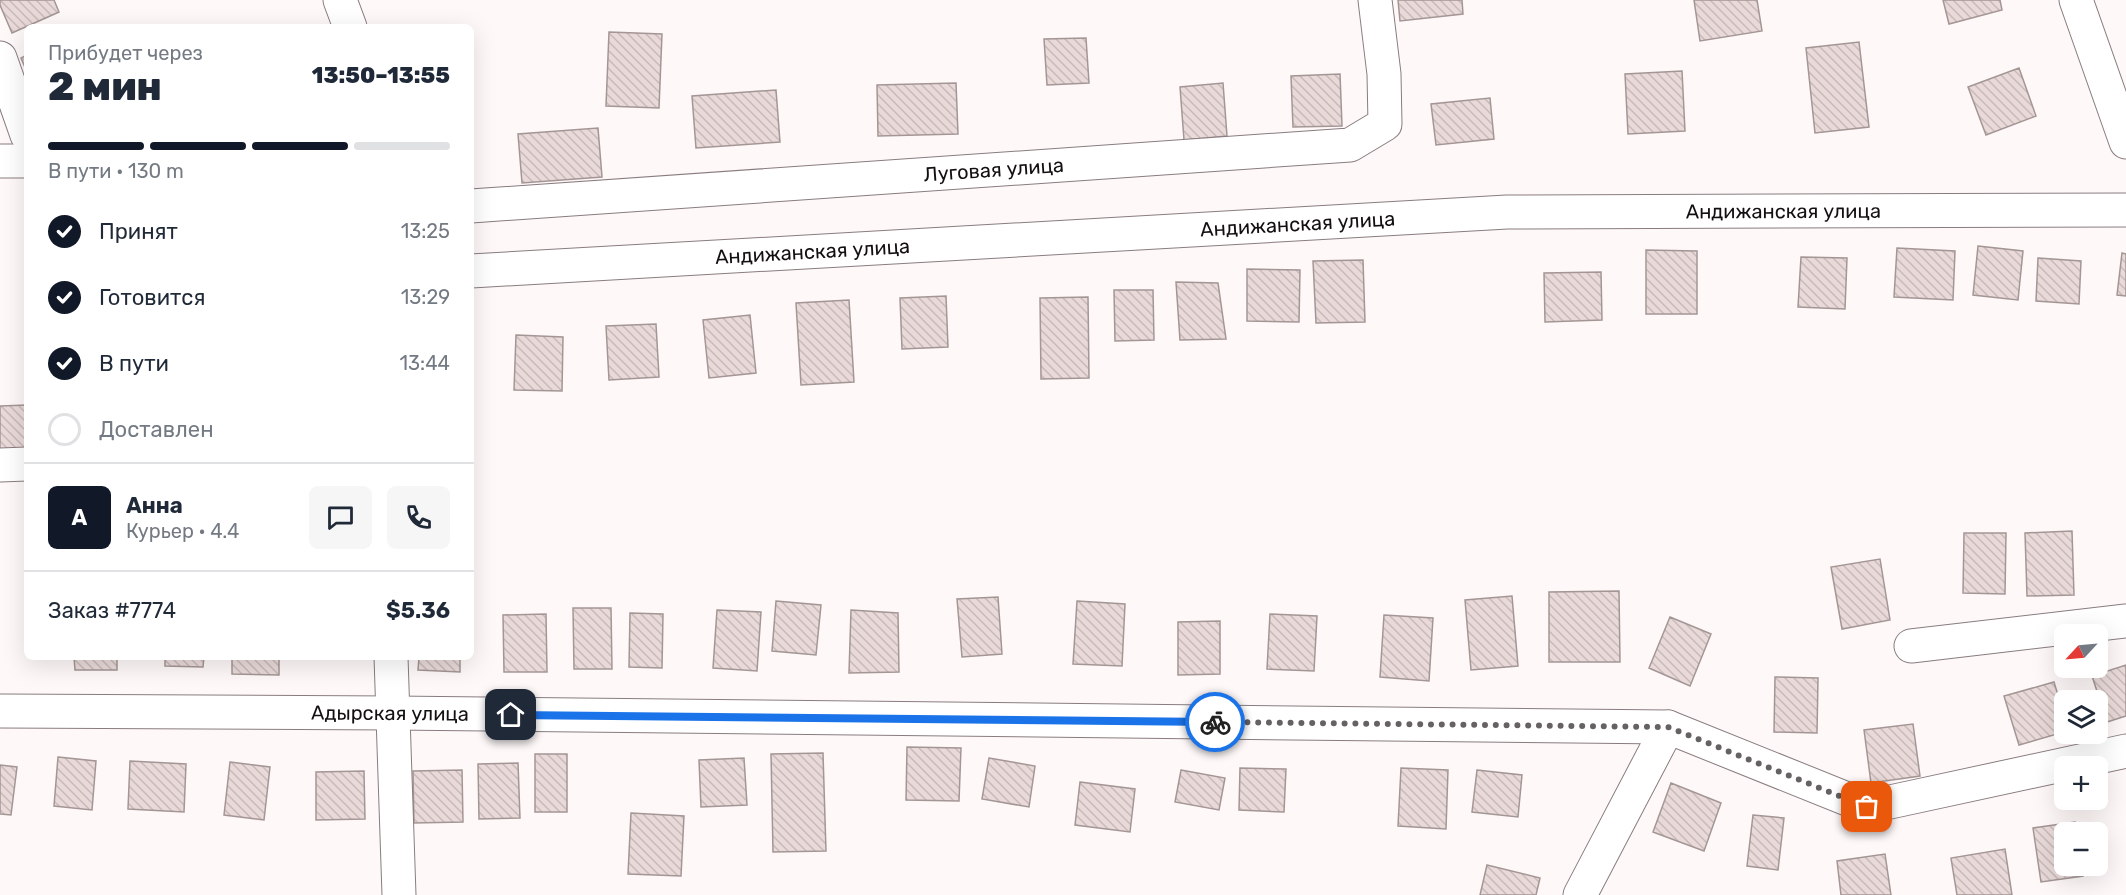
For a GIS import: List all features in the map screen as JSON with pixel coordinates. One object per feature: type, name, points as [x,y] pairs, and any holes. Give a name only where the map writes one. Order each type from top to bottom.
[{"type":"street","points":[[340,0],[349,24]]},
{"type":"street","name":"Луговая улица","points":[[474,206],[1350,145],[1385,124],[1384,74],[1375,0]]},
{"type":"street","points":[[2076,0],[2126,142]]},
{"type":"street","points":[[0,58],[24,126]]},
{"type":"street","points":[[0,161],[24,160]]},
{"type":"street","name":"Андижанская улица","points":[[474,272],[1507,212],[2126,210]]},
{"type":"street","points":[[0,465],[24,464]]},
{"type":"street","points":[[1911,645],[2126,621]]},
{"type":"street","points":[[391,660],[399,895]]},
{"type":"street","name":"Адырская улица","points":[[0,711],[1668,727],[1867,807],[2126,751]]},
{"type":"street","points":[[1580,895],[1668,727]]},
{"type":"building","points":[[0,0],[54,0],[59,12],[32,24],[24,24],[24,28],[12,33]]},
{"type":"building","points":[[1398,0],[1462,0],[1463,14],[1400,21]]},
{"type":"building","points":[[1694,0],[1757,0],[1762,31],[1700,41]]},
{"type":"building","points":[[1943,0],[2000,0],[2002,10],[1949,24]]},
{"type":"building","points":[[609,32],[662,34],[659,108],[606,106]]},
{"type":"building","points":[[1086,38],[1089,83],[1047,85],[1044,39]]},
{"type":"building","points":[[1859,42],[1869,127],[1815,133],[1806,48]]},
{"type":"building","points":[[2019,68],[2036,116],[1986,135],[1968,87]]},
{"type":"building","points":[[1682,71],[1685,131],[1628,134],[1625,74]]},
{"type":"building","points":[[1340,74],[1342,126],[1293,127],[1291,76]]},
{"type":"building","points":[[956,83],[958,134],[878,136],[877,85]]},
{"type":"building","points":[[1223,83],[1227,136],[1184,140],[1180,87]]},
{"type":"building","points":[[776,90],[780,142],[696,148],[692,96]]},
{"type":"building","points":[[1490,98],[1494,139],[1436,145],[1431,104]]},
{"type":"building","points":[[598,128],[602,177],[522,183],[518,134]]},
{"type":"building","points":[[1978,246],[2023,251],[2018,300],[1973,295]]},
{"type":"building","points":[[1897,248],[1955,251],[1953,300],[1894,297]]},
{"type":"building","points":[[1646,250],[1697,251],[1697,314],[1646,314]]},
{"type":"building","points":[[2122,253],[2126,254],[2126,296],[2117,295]]},
{"type":"building","points":[[1801,257],[1847,258],[1845,309],[1798,307]]},
{"type":"building","points":[[2038,258],[2081,261],[2079,304],[2036,301]]},
{"type":"building","points":[[1363,260],[1365,322],[1316,323],[1313,261]]},
{"type":"building","points":[[1247,269],[1300,270],[1299,322],[1247,321]]},
{"type":"building","points":[[1601,272],[1602,320],[1545,322],[1544,273]]},
{"type":"building","points":[[1176,282],[1218,283],[1226,339],[1180,340]]},
{"type":"building","points":[[1114,290],[1153,290],[1154,340],[1115,341]]},
{"type":"building","points":[[946,296],[948,347],[902,349],[900,298]]},
{"type":"building","points":[[1088,297],[1089,378],[1041,379],[1040,298]]},
{"type":"building","points":[[849,300],[854,382],[801,385],[796,303]]},
{"type":"building","points":[[750,315],[756,373],[709,378],[703,320]]},
{"type":"building","points":[[656,324],[659,377],[609,380],[606,326]]},
{"type":"building","points":[[516,335],[563,337],[562,391],[514,390]]},
{"type":"building","points":[[24,405],[24,450],[0,451],[0,406]]},
{"type":"building","points":[[2072,531],[2074,595],[2027,596],[2025,533]]},
{"type":"building","points":[[1964,533],[2006,533],[2005,594],[1963,593]]},
{"type":"building","points":[[1880,559],[1890,620],[1842,629],[1831,567]]},
{"type":"building","points":[[1619,591],[1620,662],[1549,662],[1549,592]]},
{"type":"building","points":[[1512,596],[1518,666],[1471,670],[1465,600]]},
{"type":"building","points":[[998,597],[1002,654],[962,657],[957,599]]},
{"type":"building","points":[[776,601],[821,605],[816,655],[772,651]]},
{"type":"building","points":[[1077,601],[1125,604],[1122,666],[1073,664]]},
{"type":"building","points":[[573,608],[611,608],[612,669],[574,669]]},
{"type":"building","points":[[717,610],[761,612],[757,671],[713,668]]},
{"type":"building","points":[[851,610],[898,613],[899,672],[849,673]]},
{"type":"building","points":[[630,613],[663,614],[662,668],[629,667]]},
{"type":"building","points":[[546,614],[547,672],[504,672],[503,615]]},
{"type":"building","points":[[1270,614],[1317,616],[1314,671],[1267,669]]},
{"type":"building","points":[[1384,615],[1433,618],[1429,681],[1380,677]]},
{"type":"building","points":[[1670,617],[1711,634],[1690,686],[1649,668]]},
{"type":"building","points":[[1220,621],[1220,674],[1178,675],[1178,622]]},
{"type":"building","points":[[74,660],[117,660],[117,670],[75,670]]},
{"type":"building","points":[[165,660],[204,660],[203,667],[165,666]]},
{"type":"building","points":[[232,660],[279,660],[279,675],[232,674]]},
{"type":"building","points":[[419,660],[460,660],[460,672],[418,670]]},
{"type":"building","points":[[2126,665],[2126,716],[2108,722],[2108,690],[2097,690],[2093,678],[2108,678],[2108,671]]},
{"type":"building","points":[[1775,677],[1818,678],[1817,733],[1774,732]]},
{"type":"building","points":[[2054,682],[2056,690],[2054,690],[2054,735],[2019,745],[2004,696]]},
{"type":"building","points":[[1913,724],[1920,776],[1871,783],[1864,730]]},
{"type":"building","points":[[907,747],[961,748],[959,801],[906,800]]},
{"type":"building","points":[[823,753],[826,851],[773,852],[771,754]]},
{"type":"building","points":[[535,754],[567,754],[567,812],[535,812]]},
{"type":"building","points":[[58,757],[96,761],[92,810],[54,806]]},
{"type":"building","points":[[744,758],[747,805],[701,807],[699,760]]},
{"type":"building","points":[[989,758],[1035,766],[1029,807],[982,799]]},
{"type":"building","points":[[130,761],[186,764],[184,812],[128,809]]},
{"type":"building","points":[[230,762],[270,767],[264,820],[224,815]]},
{"type":"building","points":[[518,763],[520,818],[479,819],[478,764]]},
{"type":"building","points":[[0,765],[17,767],[11,815],[0,814]]},
{"type":"building","points":[[1240,768],[1286,769],[1284,812],[1239,810]]},
{"type":"building","points":[[1401,768],[1448,770],[1446,829],[1398,826]]},
{"type":"building","points":[[462,770],[463,822],[414,823],[413,771]]},
{"type":"building","points":[[1181,770],[1225,778],[1219,810],[1175,802]]},
{"type":"building","points":[[1477,770],[1522,775],[1518,817],[1472,812]]},
{"type":"building","points":[[364,771],[365,819],[316,820],[316,772]]},
{"type":"building","points":[[1080,782],[1135,789],[1130,832],[1075,825]]},
{"type":"building","points":[[1671,783],[1721,803],[1704,851],[1653,832]]},
{"type":"building","points":[[631,813],[684,816],[681,876],[628,874]]},
{"type":"building","points":[[1753,815],[1784,818],[1778,870],[1747,866]]},
{"type":"building","points":[[2054,825],[2054,876],[2083,876],[2041,882],[2033,828]]},
{"type":"building","points":[[2005,849],[2012,895],[1957,895],[1951,858]]},
{"type":"building","points":[[1885,854],[1891,895],[1841,895],[1837,861]]},
{"type":"building","points":[[1487,865],[1540,878],[1536,895],[1480,895]]},
{"type":"way so far","points":[[1215,722],[1668,727],[1867,807]]},
{"type":"route","points":[[511,715],[1215,722]]}]
